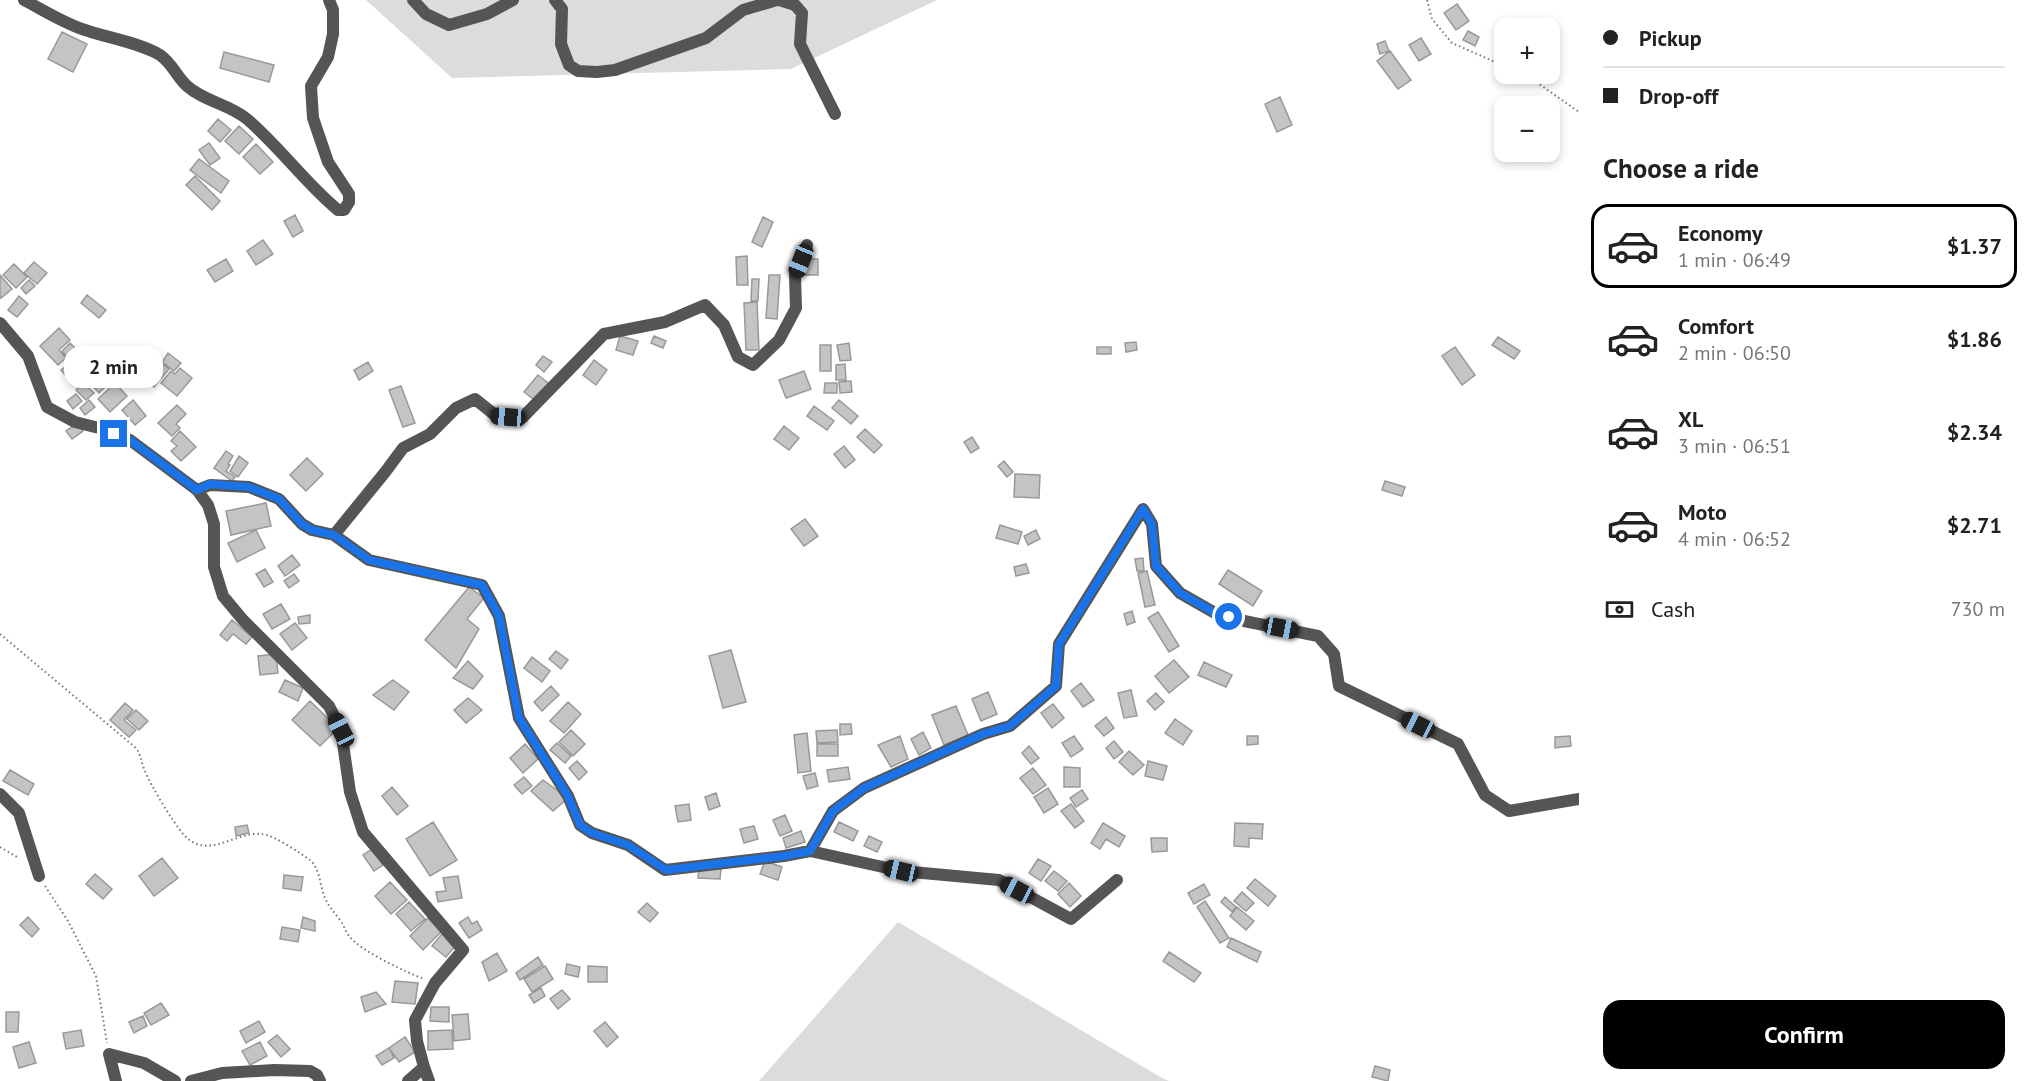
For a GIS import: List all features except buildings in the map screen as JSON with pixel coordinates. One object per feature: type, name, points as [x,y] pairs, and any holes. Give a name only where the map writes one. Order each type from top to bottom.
[{"type":"street","points":[[24,0],[80,28],[160,55],[196,93],[245,117],[274,143],[339,210],[344,210],[349,202],[349,194],[328,162],[313,118],[311,86],[328,57],[333,34],[333,10],[328,0]]},
{"type":"street","points":[[413,0],[426,14],[449,25],[487,14],[513,0]]},
{"type":"street","points":[[555,0],[562,9],[561,44],[569,65],[578,71],[597,72],[615,70],[706,38],[743,10],[778,0],[795,5],[802,13],[800,44],[835,114]]},
{"type":"street","points":[[334,535],[403,448],[430,434],[456,408],[475,399],[495,416],[522,418],[604,334],[666,322],[705,305],[724,325],[738,357],[753,365],[779,340],[796,308],[795,276],[807,245]]},
{"type":"street","points":[[0,323],[28,356],[47,407],[75,422],[130,440],[197,490],[208,505],[214,524],[214,567],[223,596],[243,620],[329,706],[341,730],[350,792],[363,832],[463,950],[435,983],[416,1020],[417,1041],[429,1081]]},
{"type":"street","points":[[197,490],[210,484],[249,487],[279,499],[302,524],[312,530],[334,535],[369,560],[482,585],[499,616],[519,718],[568,796],[580,825],[592,833],[628,845],[666,870],[810,851],[901,871],[999,880],[1071,919],[1117,880]]},
{"type":"street","points":[[810,851],[833,811],[864,788],[983,734],[1010,726],[1056,686],[1059,644],[1143,509],[1152,524],[1156,566],[1180,593],[1215,613],[1318,636],[1334,654],[1340,686],[1458,744],[1485,795],[1509,811],[1579,799]]},
{"type":"street","points":[[0,794],[19,813],[39,876]]},
{"type":"street","points":[[116,1081],[109,1054],[144,1063],[175,1081]]},
{"type":"street","points":[[408,1081],[423,1067]]},
{"type":"street","points":[[191,1081],[222,1073],[274,1070],[310,1071],[318,1075],[320,1081]]},
{"type":"path","points":[[1427,0],[1432,18],[1452,43],[1494,62]]},
{"type":"path","points":[[1539,84],[1579,112]]},
{"type":"path","points":[[0,634],[135,748],[161,799],[183,834],[190,840],[206,846],[262,834],[275,839],[312,862],[317,870],[320,887],[329,908],[342,922],[349,937],[398,969],[435,983]]},
{"type":"path","points":[[39,876],[68,921],[96,976],[109,1054]]},
{"type":"shaded area","points":[[366,0],[937,0],[791,69],[452,78]]},
{"type":"shaded area","points":[[898,922],[1162,1078],[1169,1081],[759,1081]]},
{"type":"route","points":[[114,434],[130,440],[197,490],[210,484],[249,487],[279,499],[302,524],[312,530],[334,535],[369,560],[482,585],[499,616],[519,718],[568,796],[580,825],[592,833],[628,845],[666,870],[810,851],[833,811],[864,788],[983,734],[1010,726],[1056,686],[1059,644],[1143,509],[1152,524],[1156,566],[1180,593],[1215,613],[1229,617]]}]
